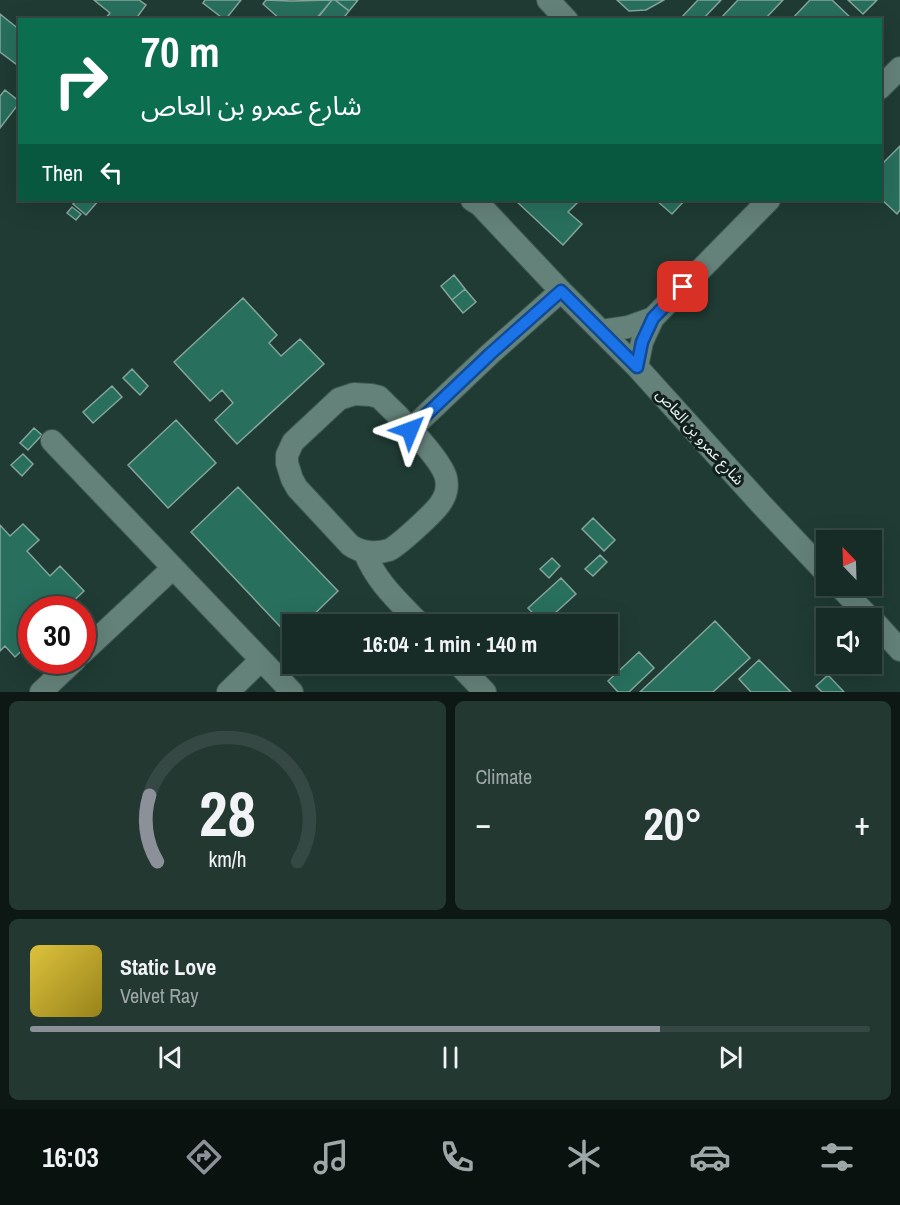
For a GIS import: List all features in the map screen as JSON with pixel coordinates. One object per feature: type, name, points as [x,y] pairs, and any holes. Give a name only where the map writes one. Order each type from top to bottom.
[{"type":"street","points":[[548,0],[565,18]]},
{"type":"street","points":[[882,86],[900,68]]},
{"type":"street","name":"شارع عمرو بن العاص","points":[[474,201],[637,367],[816,562]]},
{"type":"street","points":[[637,367],[642,342],[653,318],[756,204]]},
{"type":"street","points":[[410,430],[561,291]]},
{"type":"street","points":[[601,331],[628,327],[653,318]]},
{"type":"street","points":[[354,394],[379,397],[410,430],[441,465],[447,481],[444,496],[436,508],[396,547],[380,552],[356,549],[297,488],[288,472],[289,448],[297,436],[339,399],[354,394]]},
{"type":"street","points":[[52,441],[292,692]]},
{"type":"street","points":[[364,551],[377,577],[411,614]]},
{"type":"street","points":[[96,640],[173,568]]},
{"type":"street","points":[[849,596],[860,608]]},
{"type":"street","points":[[882,631],[900,650]]},
{"type":"street","points":[[228,692],[261,660]]},
{"type":"street","points":[[41,692],[60,674]]},
{"type":"street","points":[[468,674],[485,692]]},
{"type":"building","points":[[94,0],[139,0],[146,5],[136,18],[106,18],[110,13]]},
{"type":"building","points":[[205,0],[241,0],[227,18],[222,18],[203,3]]},
{"type":"building","points":[[266,0],[332,0],[318,18],[279,18],[263,4]]},
{"type":"building","points":[[332,0],[349,11],[344,18],[317,18]]},
{"type":"building","points":[[335,0],[358,0],[349,11]]},
{"type":"building","points":[[617,0],[664,0],[646,10],[629,11]]},
{"type":"building","points":[[698,0],[721,0],[704,18],[681,18]]},
{"type":"building","points":[[738,0],[783,0],[766,18],[721,18]]},
{"type":"building","points":[[810,0],[832,0],[851,18],[793,18]]},
{"type":"building","points":[[848,0],[877,0],[863,14]]},
{"type":"building","points":[[0,14],[18,28],[18,66],[0,52]]},
{"type":"building","points":[[5,90],[18,100],[18,105],[0,128],[0,96]]},
{"type":"building","points":[[900,146],[900,210],[897,214],[882,200],[882,164]]},
{"type":"building","points":[[76,201],[98,201],[86,215],[73,204]]},
{"type":"building","points":[[516,201],[579,201],[568,212],[582,224],[563,245]]},
{"type":"building","points":[[657,201],[684,201],[672,214]]},
{"type":"building","points":[[72,207],[81,214],[76,220],[67,213]]},
{"type":"building","points":[[454,275],[465,289],[452,300],[441,286]]},
{"type":"building","points":[[465,289],[476,302],[463,313],[452,300]]},
{"type":"building","points":[[243,298],[277,335],[269,343],[281,356],[300,339],[324,364],[237,444],[215,420],[233,403],[222,390],[210,401],[174,362]]},
{"type":"building","points":[[132,369],[148,386],[140,395],[123,378]]},
{"type":"building","points":[[112,386],[122,397],[93,423],[83,412]]},
{"type":"building","points":[[176,420],[216,463],[168,508],[128,465]]},
{"type":"building","points":[[34,428],[42,435],[28,450],[20,443]]},
{"type":"building","points":[[23,454],[33,464],[22,476],[11,465]]},
{"type":"building","points":[[238,487],[338,591],[314,614],[282,614],[282,629],[191,532]]},
{"type":"building","points":[[593,518],[615,540],[604,551],[582,529]]},
{"type":"building","points":[[23,524],[39,540],[27,551],[50,576],[60,566],[84,591],[79,596],[18,596],[18,654],[15,657],[5,646],[0,651],[0,525],[10,536]]},
{"type":"building","points":[[600,555],[607,562],[593,576],[585,569]]},
{"type":"building","points":[[552,558],[560,566],[549,578],[540,569]]},
{"type":"building","points":[[561,578],[576,594],[554,614],[534,614],[528,608]]},
{"type":"building","points":[[715,621],[750,658],[713,692],[640,692]]},
{"type":"building","points":[[639,652],[654,668],[629,692],[618,692],[608,681]]},
{"type":"building","points":[[759,660],[791,692],[751,692],[739,679]]},
{"type":"building","points":[[828,675],[844,692],[822,692],[816,686]]},
{"type":"route","points":[[410,430],[561,291],[637,367],[642,342],[653,318],[683,287]]}]
